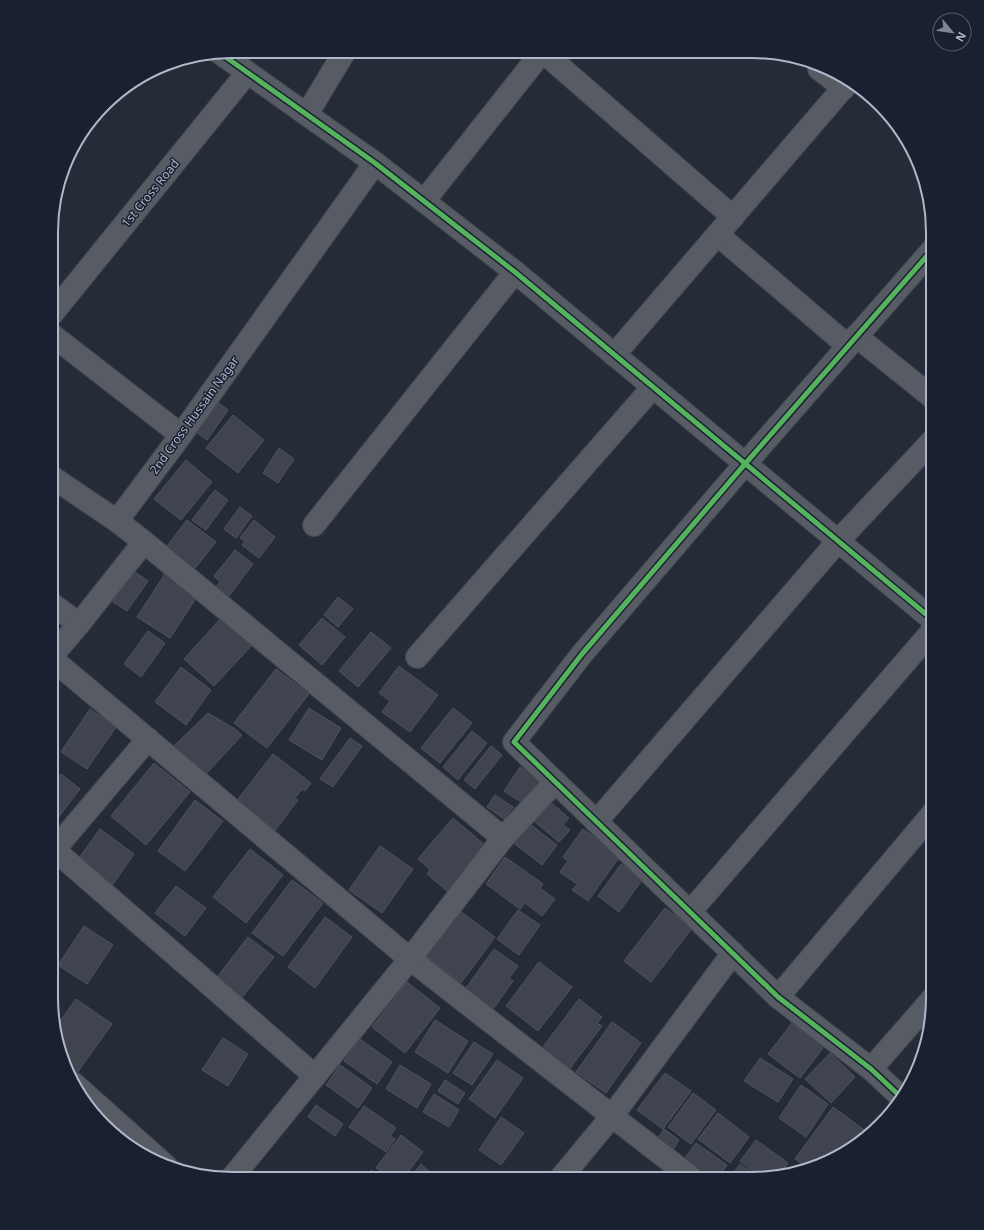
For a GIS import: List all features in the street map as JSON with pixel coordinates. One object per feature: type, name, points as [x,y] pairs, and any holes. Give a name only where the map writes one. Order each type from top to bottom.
[{"type":"street","points":[[227,58],[375,163],[515,272],[926,614]]},
{"type":"street","points":[[307,114],[341,58]]},
{"type":"street","points":[[424,201],[538,58]]},
{"type":"street","points":[[550,58],[733,217]]},
{"type":"street","name":"1st Cross Road","points":[[58,307],[247,73]]},
{"type":"street","points":[[614,355],[846,85]]},
{"type":"street","name":"2nd Cross Hussain Nagar","points":[[117,521],[181,435],[375,163]]},
{"type":"street","points":[[718,234],[852,341],[926,393]]},
{"type":"street","points":[[898,1094],[871,1069],[778,997],[514,742],[582,654],[745,464],[926,257]]},
{"type":"street","points":[[314,525],[515,272]]},
{"type":"street","points":[[58,340],[181,435]]},
{"type":"street","points":[[417,657],[653,387]]},
{"type":"street","points":[[596,822],[838,541],[926,447]]},
{"type":"street","points":[[58,481],[117,521],[144,542],[503,838]]},
{"type":"street","points":[[58,649],[144,542]]},
{"type":"street","points":[[58,608],[79,624]]},
{"type":"street","points":[[690,912],[926,638]]},
{"type":"street","points":[[58,664],[410,959],[684,1172]]},
{"type":"street","points":[[58,843],[148,739]]},
{"type":"street","points":[[237,1172],[410,959],[503,838],[555,782]]},
{"type":"street","points":[[778,997],[926,821]]},
{"type":"street","points":[[58,853],[315,1076]]},
{"type":"street","points":[[566,1172],[612,1116],[733,953]]},
{"type":"street","points":[[871,1069],[926,1006]]},
{"type":"street","points":[[88,1097],[149,1151]]},
{"type":"building","points":[[216,401],[228,410],[207,440],[195,431]]},
{"type":"building","points":[[233,415],[264,440],[238,473],[206,448]]},
{"type":"building","points":[[279,448],[294,459],[278,483],[263,473]]},
{"type":"building","points":[[186,460],[212,482],[181,520],[154,499]]},
{"type":"building","points":[[215,490],[228,500],[206,530],[192,520]]},
{"type":"building","points":[[240,507],[252,516],[236,538],[224,529]]},
{"type":"building","points":[[187,520],[216,542],[192,572],[164,550]]},
{"type":"building","points":[[254,520],[275,537],[259,558],[242,545],[245,541],[240,538]]},
{"type":"building","points":[[235,550],[253,564],[228,597],[216,587],[220,582],[214,576]]},
{"type":"building","points":[[133,571],[148,581],[127,611],[113,602]]},
{"type":"building","points":[[165,574],[198,595],[170,638],[137,617]]},
{"type":"building","points":[[338,597],[353,609],[338,627],[324,615]]},
{"type":"building","points":[[221,618],[252,645],[214,686],[184,659]]},
{"type":"building","points":[[322,618],[345,637],[322,665],[299,645]]},
{"type":"building","points":[[148,631],[165,643],[141,677],[124,664]]},
{"type":"building","points":[[371,632],[391,648],[358,687],[339,671]]},
{"type":"building","points":[[399,666],[438,695],[410,732],[382,712],[390,701],[379,693]]},
{"type":"building","points":[[181,667],[211,690],[186,725],[155,702]]},
{"type":"building","points":[[276,669],[309,694],[267,748],[234,723]]},
{"type":"building","points":[[309,708],[341,728],[322,760],[289,740]]},
{"type":"building","points":[[453,708],[472,723],[440,763],[421,748]]},
{"type":"building","points":[[90,709],[116,727],[87,769],[61,752]]},
{"type":"building","points":[[208,713],[235,729],[242,735],[205,775],[174,746]]},
{"type":"building","points":[[472,731],[487,743],[458,780],[443,767]]},
{"type":"building","points":[[350,738],[362,746],[333,787],[320,779]]},
{"type":"building","points":[[491,746],[502,755],[475,789],[464,780]]},
{"type":"building","points":[[273,754],[311,783],[305,791],[302,789],[295,798],[298,800],[273,833],[235,803]]},
{"type":"building","points":[[154,763],[190,792],[146,845],[111,816]]},
{"type":"building","points":[[520,767],[542,781],[526,805],[504,791]]},
{"type":"building","points":[[61,774],[80,789],[58,818],[58,778]]},
{"type":"building","points":[[495,795],[513,807],[504,819],[487,807]]},
{"type":"building","points":[[195,800],[223,821],[185,871],[158,851]]},
{"type":"building","points":[[550,802],[569,818],[563,825],[570,830],[559,842],[534,821]]},
{"type":"building","points":[[453,818],[487,847],[448,892],[427,874],[430,870],[418,859]]},
{"type":"building","points":[[530,824],[557,845],[542,865],[515,844]]},
{"type":"building","points":[[100,829],[134,854],[109,890],[74,865]]},
{"type":"building","points":[[583,829],[620,856],[588,901],[572,890],[577,884],[560,872],[568,861],[563,857]]},
{"type":"building","points":[[380,846],[413,869],[382,913],[349,890]]},
{"type":"building","points":[[250,849],[283,875],[246,923],[213,897]]},
{"type":"building","points":[[505,857],[543,884],[540,888],[555,899],[542,916],[525,903],[520,909],[486,884]]},
{"type":"building","points":[[621,864],[642,880],[619,912],[598,896]]},
{"type":"building","points":[[292,880],[323,903],[283,956],[252,933]]},
{"type":"building","points":[[176,886],[206,908],[185,936],[155,913]]},
{"type":"building","points":[[665,908],[692,928],[651,982],[624,961]]},
{"type":"building","points":[[518,910],[540,925],[519,955],[497,939]]},
{"type":"building","points":[[460,911],[495,937],[461,983],[426,956]]},
{"type":"building","points":[[325,917],[352,937],[315,988],[288,967]]},
{"type":"building","points":[[84,926],[113,945],[87,984],[58,965]]},
{"type":"building","points":[[248,937],[274,957],[236,1005],[211,985]]},
{"type":"building","points":[[494,949],[518,966],[509,978],[513,981],[491,1012],[463,992]]},
{"type":"building","points":[[539,962],[572,987],[538,1031],[506,1006]]},
{"type":"building","points":[[407,982],[440,1008],[405,1053],[372,1027]]},
{"type":"building","points":[[76,999],[112,1024],[76,1075],[67,1054],[59,1022]]},
{"type":"building","points":[[579,999],[602,1017],[597,1023],[602,1026],[568,1071],[540,1051]]},
{"type":"building","points":[[435,1020],[468,1041],[448,1073],[415,1052]]},
{"type":"building","points":[[612,1022],[641,1043],[606,1093],[576,1072]]},
{"type":"building","points":[[792,1023],[823,1048],[800,1078],[768,1054]]},
{"type":"building","points":[[223,1038],[248,1054],[228,1086],[202,1070]]},
{"type":"building","points":[[360,1039],[392,1062],[377,1084],[344,1061]]},
{"type":"building","points":[[474,1042],[493,1054],[472,1085],[453,1073]]},
{"type":"building","points":[[830,1053],[855,1077],[831,1103],[805,1079]]},
{"type":"building","points":[[760,1058],[793,1079],[778,1102],[744,1081]]},
{"type":"building","points":[[497,1060],[523,1078],[495,1118],[469,1099]]},
{"type":"building","points":[[340,1065],[372,1088],[358,1108],[326,1085]]},
{"type":"building","points":[[400,1065],[431,1084],[417,1108],[386,1089]]},
{"type":"building","points":[[665,1073],[691,1091],[663,1129],[637,1110]]},
{"type":"building","points":[[445,1080],[465,1093],[458,1104],[438,1091]]},
{"type":"building","points":[[801,1085],[828,1104],[806,1137],[779,1118]]},
{"type":"building","points":[[693,1093],[716,1110],[691,1144],[668,1127]]},
{"type":"building","points":[[434,1094],[459,1110],[449,1127],[423,1112]]},
{"type":"building","points":[[316,1105],[343,1124],[335,1136],[308,1117]]},
{"type":"building","points":[[364,1106],[396,1128],[390,1136],[395,1139],[386,1152],[349,1127]]},
{"type":"building","points":[[833,1107],[865,1131],[849,1143],[819,1159],[803,1164],[795,1159]]},
{"type":"building","points":[[718,1113],[749,1137],[730,1163],[698,1139]]},
{"type":"building","points":[[501,1117],[524,1133],[501,1165],[479,1150]]},
{"type":"building","points":[[664,1129],[679,1140],[669,1156],[653,1145]]},
{"type":"building","points":[[401,1135],[423,1152],[408,1172],[381,1172],[376,1168]]},
{"type":"building","points":[[756,1140],[788,1163],[783,1169],[754,1172],[740,1161]]},
{"type":"building","points":[[696,1143],[727,1165],[722,1172],[696,1172],[682,1162]]},
{"type":"building","points":[[421,1164],[430,1172],[415,1172]]},
{"type":"building","points":[[740,1164],[751,1172],[734,1172]]},
{"type":"cycle path","points":[[227,58],[375,163],[515,272],[926,614]]},
{"type":"cycle path","points":[[898,1094],[871,1069],[778,997],[514,742],[582,654],[745,464],[926,257]]}]
